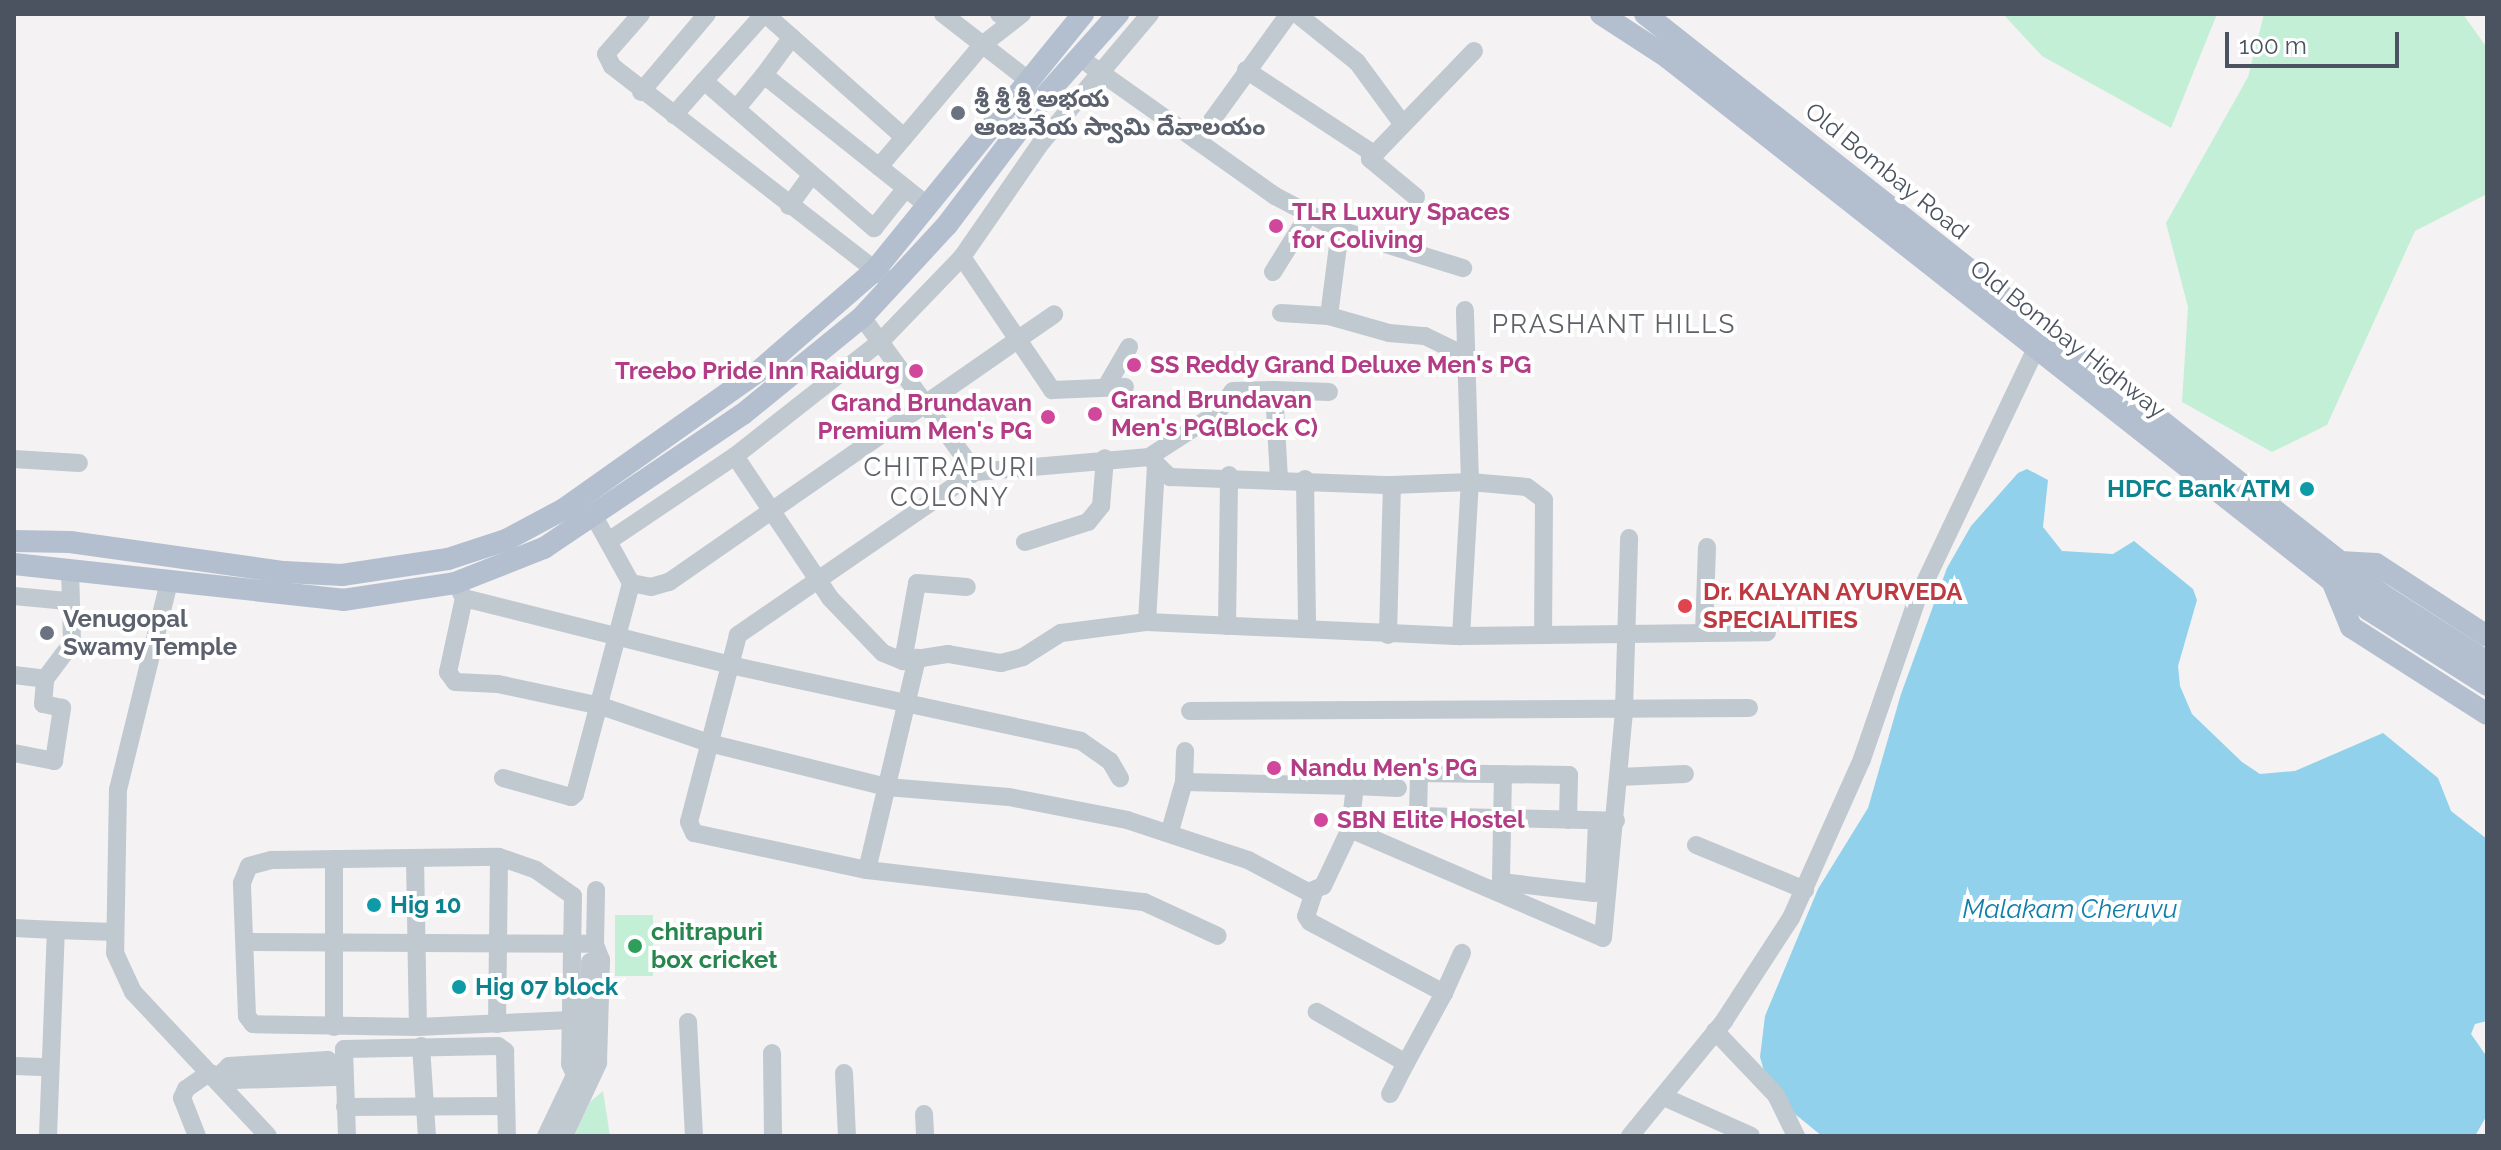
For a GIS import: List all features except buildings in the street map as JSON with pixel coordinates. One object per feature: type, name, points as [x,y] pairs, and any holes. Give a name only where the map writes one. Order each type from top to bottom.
[{"type":"main road","points":[[14,541],[70,542],[284,572],[342,575],[472,553],[564,509],[759,371],[875,270],[1083,14]]},
{"type":"main road","points":[[14,564],[343,600],[460,591],[595,518],[743,414],[862,317],[947,225],[1080,55],[1118,14]]},
{"type":"main road","name":"Old Bombay Highway","points":[[1601,14],[1667,57],[2036,348],[2336,572],[2351,627],[2487,714]]},
{"type":"main road","name":"Old Bombay Road","points":[[1645,14],[2336,572]]},
{"type":"main road","points":[[2336,572],[2376,564],[2487,636]]},
{"type":"main road","points":[[2336,572],[2487,685]]},
{"type":"main road","points":[[2375,602],[2487,662]]},
{"type":"street","points":[[641,14],[606,54],[612,66],[641,92],[893,285]]},
{"type":"street","points":[[641,92],[707,14]]},
{"type":"street","points":[[943,14],[1028,80]]},
{"type":"street","points":[[879,167],[982,45],[1022,14]]},
{"type":"street","points":[[610,540],[735,456],[881,341],[962,257],[1041,143],[1150,14]]},
{"type":"street","points":[[1197,141],[1289,14]]},
{"type":"street","points":[[1297,14],[1357,62],[1401,122]]},
{"type":"street","points":[[674,115],[768,17],[904,137]]},
{"type":"street","points":[[736,109],[792,37]]},
{"type":"street","points":[[1416,197],[1370,159],[1401,122],[1474,51]]},
{"type":"street","points":[[1080,55],[1197,141],[1309,214],[1340,230],[1463,268]]},
{"type":"street","points":[[1246,70],[1374,154]]},
{"type":"street","points":[[764,75],[928,206]]},
{"type":"street","points":[[704,81],[874,228]]},
{"type":"street","points":[[789,206],[811,176]]},
{"type":"street","points":[[854,254],[906,188]]},
{"type":"street","points":[[831,236],[852,211]]},
{"type":"street","points":[[1273,272],[1309,214]]},
{"type":"street","points":[[1329,316],[1340,230]]},
{"type":"street","points":[[962,257],[1052,390],[1116,386],[1129,347]]},
{"type":"street","points":[[1461,636],[1470,482],[1465,310]]},
{"type":"street","points":[[1281,313],[1329,316],[1389,333],[1425,336],[1468,357]]},
{"type":"street","points":[[631,583],[651,587],[669,582],[923,402],[1054,314]]},
{"type":"street","points":[[862,317],[975,472]]},
{"type":"street","points":[[1630,1136],[1715,1031],[1805,890],[1867,748],[1917,599],[2036,348]]},
{"type":"street","points":[[1274,390],[1279,479]]},
{"type":"street","points":[[1218,936],[1144,902],[867,870],[694,833],[689,822],[738,635],[975,472],[1105,458],[1152,460],[1217,413],[1233,391],[1329,392]]},
{"type":"street","points":[[735,456],[818,582],[868,639],[910,660],[948,654],[1001,663],[1023,657],[1061,633],[1147,622],[1307,627],[1388,635],[1767,632]]},
{"type":"street","points":[[1025,542],[1088,522],[1101,506],[1105,458]]},
{"type":"street","points":[[14,459],[79,463]]},
{"type":"street","points":[[1152,460],[1170,477],[1229,475],[1392,485],[1470,482],[1527,487],[1544,500],[1543,635]]},
{"type":"street","points":[[1147,622],[1152,460]]},
{"type":"street","points":[[1227,626],[1229,475]]},
{"type":"street","points":[[1305,479],[1307,627]]},
{"type":"street","points":[[1388,635],[1392,485]]},
{"type":"street","points":[[503,778],[571,797],[621,635],[631,583],[610,540],[595,518]]},
{"type":"street","points":[[1503,774],[1501,882],[1594,893],[1607,821],[1619,777],[1629,538]]},
{"type":"street","points":[[1704,633],[1707,547]]},
{"type":"street","points":[[14,753],[54,761],[62,708],[43,704],[45,679],[72,643],[75,618],[67,601],[70,569]]},
{"type":"street","points":[[169,582],[118,789],[114,932],[125,982],[215,1073],[268,1136]]},
{"type":"street","points":[[867,870],[906,707],[917,583],[967,587]]},
{"type":"street","points":[[1120,778],[1110,761],[1081,741],[906,707],[730,665],[460,591],[448,672],[455,682],[498,684],[601,706],[709,743],[887,787],[1009,797],[1170,831],[1314,892]]},
{"type":"street","points":[[14,596],[67,601]]},
{"type":"street","points":[[14,675],[45,679]]},
{"type":"street","points":[[1190,711],[1749,708]]},
{"type":"street","points":[[1170,831],[1184,782],[1185,751]]},
{"type":"street","points":[[1568,820],[1569,775],[1419,773],[1418,816],[1501,818],[1568,820],[1607,821]]},
{"type":"street","points":[[1619,777],[1685,774]]},
{"type":"street","points":[[1184,782],[1398,788]]},
{"type":"street","points":[[1355,786],[1350,829],[1323,886],[1314,892],[1306,916],[1310,922],[1444,993]]},
{"type":"street","points":[[1350,829],[1603,938],[1607,821]]},
{"type":"street","points":[[1696,845],[1805,890]]},
{"type":"street","points":[[497,1024],[499,857]]},
{"type":"street","points":[[507,1136],[502,1048],[334,1027],[253,1024],[247,1016],[242,883],[249,866],[272,860],[499,857],[536,870],[573,896],[570,1064],[583,1091]]},
{"type":"street","points":[[415,858],[420,1037],[427,1136]]},
{"type":"street","points":[[334,859],[334,1027]]},
{"type":"street","points":[[546,1136],[586,1052],[596,890]]},
{"type":"street","points":[[14,928],[114,932]]},
{"type":"street","points":[[48,1136],[48,1067],[56,930]]},
{"type":"street","points":[[245,942],[595,944]]},
{"type":"street","points":[[564,1136],[598,1063],[602,1029],[601,960],[595,944]]},
{"type":"street","points":[[1390,1094],[1462,953]]},
{"type":"street","points":[[1317,1012],[1406,1063]]},
{"type":"street","points":[[347,1136],[339,1068],[341,1053],[349,1047],[497,1024],[571,1020]]},
{"type":"street","points":[[688,1022],[694,1136]]},
{"type":"street","points":[[1715,1031],[1776,1095],[1792,1134]]},
{"type":"street","points":[[772,1053],[773,1136]]},
{"type":"street","points":[[14,1066],[48,1067]]},
{"type":"street","points":[[197,1136],[182,1098],[186,1089],[215,1073],[234,1080],[334,1077],[339,1068]]},
{"type":"street","points":[[844,1073],[847,1136]]},
{"type":"street","points":[[1664,1097],[1751,1136]]},
{"type":"street","points":[[345,1107],[506,1106]]},
{"type":"street","points":[[924,1114],[925,1136]]},
{"type":"green space","points":[[2003,14],[2217,14],[2171,128],[2042,56]]},
{"type":"green space","points":[[2264,14],[2463,14],[2487,48],[2487,194],[2415,231],[2327,425],[2272,452],[2182,402],[2188,307],[2166,223],[2248,77]]},
{"type":"green space","name":"chitrapuri box cricket","points":[[615,915],[653,915],[653,976],[615,976]]},
{"type":"green space","points":[[603,1091],[610,1136],[574,1136],[590,1102]]},
{"type":"water","name":"Malakam Cheruvu","points":[[2027,469],[2048,480],[2043,527],[2062,551],[2113,554],[2134,541],[2193,589],[2197,600],[2178,666],[2180,686],[2192,714],[2242,762],[2260,774],[2295,771],[2383,733],[2438,778],[2451,811],[2487,839],[2487,1021],[2475,1024],[2471,1034],[2487,1057],[2487,1115],[2475,1136],[1822,1136],[1790,1110],[1767,1081],[1760,1057],[1765,1016],[1818,889],[1868,808],[1901,694],[1947,568],[1971,526],[2018,473]]},
{"type":"place","name":"శ్రీ శ్రీ శ్రీ అభయ ఆంజనేయ స్వామి దేవాలయం","points":[[958,113]]},
{"type":"place","name":"TLR Luxury Spaces for Coliving","points":[[1276,226]]},
{"type":"place","name":"SS Reddy Grand Deluxe Men's PG","points":[[1134,365]]},
{"type":"place","name":"Treebo Pride Inn Raidurg","points":[[916,371]]},
{"type":"place","name":"Grand Brundavan Men's PG(Block C)","points":[[1095,414]]},
{"type":"place","name":"Grand Brundavan Premium Men's PG","points":[[1048,417]]},
{"type":"place","name":"HDFC Bank ATM","points":[[2307,489]]},
{"type":"place","name":"Dr. KALYAN AYURVEDA SPECIALITIES","points":[[1685,606]]},
{"type":"place","name":"Venugopal Swamy Temple","points":[[47,633]]},
{"type":"place","name":"Nandu Men's PG","points":[[1274,768]]},
{"type":"place","name":"SBN Elite Hostel","points":[[1321,820]]},
{"type":"place","name":"Hig 10","points":[[374,905]]},
{"type":"place","name":"chitrapuri box cricket","points":[[635,946]]},
{"type":"place","name":"Hig 07 block","points":[[459,987]]},
{"type":"district","name":"PRASHANT HILLS","points":[[1614,325]]},
{"type":"district","name":"CHITRAPURI COLONY","points":[[950,483]]}]
